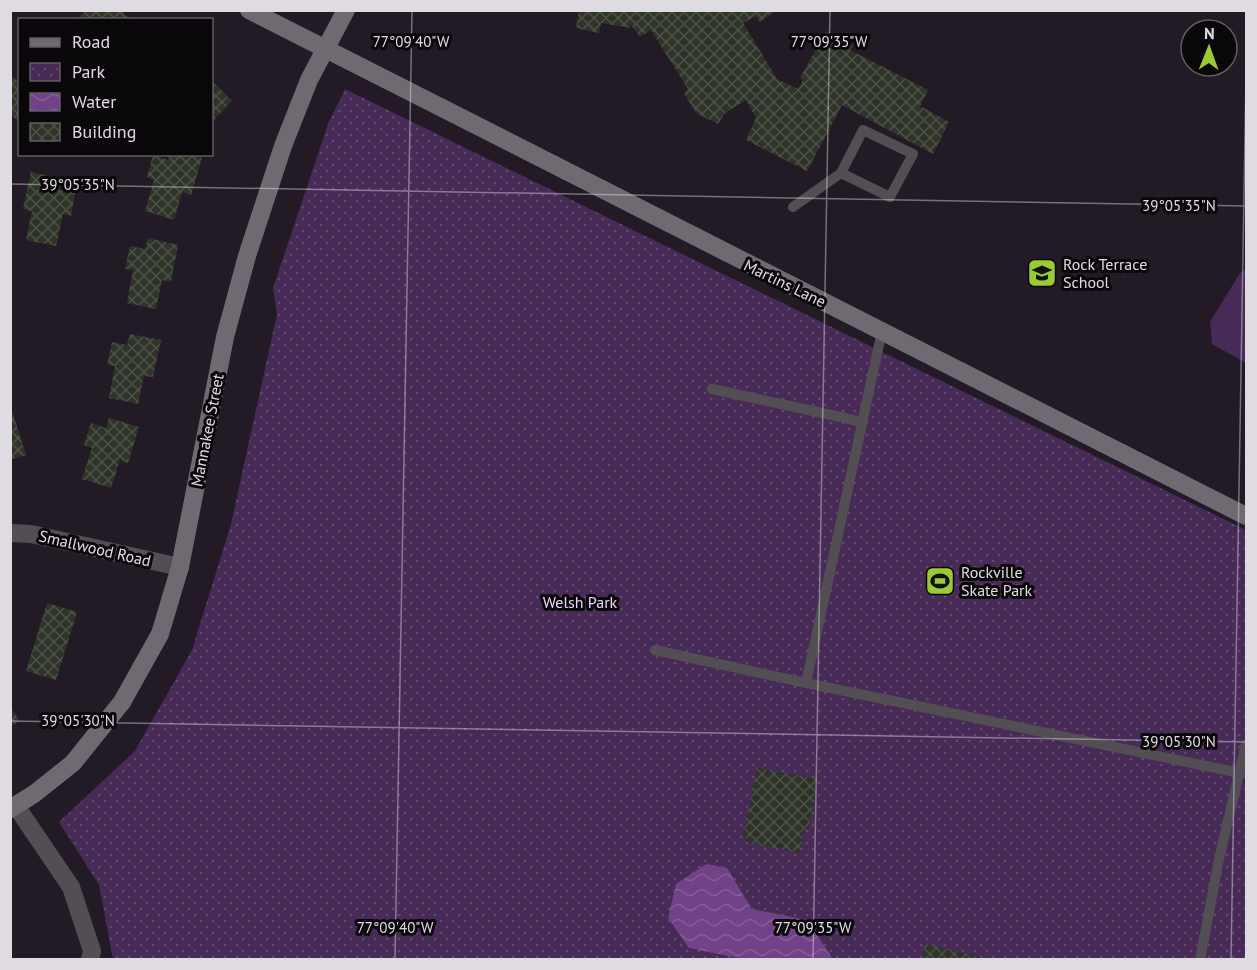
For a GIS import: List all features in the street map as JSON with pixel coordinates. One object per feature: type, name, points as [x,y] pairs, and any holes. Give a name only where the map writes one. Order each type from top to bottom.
[{"type":"street","name":"Martins Lane","points":[[249,10],[1246,516]]},
{"type":"street","name":"Mannakee Street","points":[[13,808],[73,763],[122,702],[160,634],[180,567],[225,337],[247,256],[283,146],[309,80],[346,10]]},
{"type":"street","name":"Smallwood Road","points":[[10,533],[31,534],[180,567]]},
{"type":"street","points":[[13,808],[71,887],[92,951],[90,960]]},
{"type":"lane","points":[[793,207],[841,173],[863,130],[913,154],[890,197],[841,173]]},
{"type":"lane","points":[[806,683],[882,331]]},
{"type":"lane","points":[[712,389],[863,422]]},
{"type":"lane","points":[[655,650],[1240,773]]},
{"type":"lane","points":[[1200,960],[1219,859],[1246,744]]},
{"type":"green space","name":"Welsh Park","points":[[345,89],[1246,530],[1246,959],[113,959],[99,885],[59,822],[135,751],[192,650],[231,524],[277,314],[273,288],[328,124]]},
{"type":"green space","points":[[1246,269],[1246,363],[1212,344],[1210,322],[1240,273]]},
{"type":"water","points":[[706,864],[727,868],[752,909],[807,920],[833,959],[743,959],[689,948],[668,918],[676,884]]},
{"type":"building","points":[[86,10],[120,10],[129,18],[79,18]]},
{"type":"building","points":[[579,10],[777,10],[760,22],[756,16],[743,23],[777,79],[798,89],[803,80],[800,78],[826,31],[853,45],[850,50],[928,90],[920,106],[949,122],[933,154],[842,105],[807,171],[746,140],[756,118],[746,100],[725,113],[718,124],[696,113],[684,93],[688,89],[651,30],[640,37],[631,25],[630,28],[601,23],[599,33],[576,28]]},
{"type":"building","points":[[10,75],[18,81],[18,121],[10,115]]},
{"type":"building","points":[[213,82],[232,101],[213,121]]},
{"type":"building","points":[[153,156],[168,160],[169,156],[202,158],[191,195],[182,192],[174,220],[145,211],[154,180],[147,177]]},
{"type":"building","points":[[31,172],[62,179],[60,190],[75,193],[71,216],[63,214],[56,246],[26,240],[32,211],[23,209]]},
{"type":"building","points":[[148,238],[178,245],[171,282],[162,280],[156,309],[127,303],[133,270],[125,269],[130,246],[145,249]]},
{"type":"building","points":[[130,334],[161,340],[153,377],[144,376],[138,404],[109,398],[115,366],[107,365],[112,342],[127,345]]},
{"type":"building","points":[[10,404],[26,455],[10,460]]},
{"type":"building","points":[[109,418],[139,427],[128,463],[120,460],[111,488],[82,479],[92,448],[84,445],[91,423],[106,428]]},
{"type":"building","points":[[47,603],[77,612],[56,680],[26,671]]},
{"type":"building","points":[[10,706],[20,721],[10,727]]},
{"type":"building","points":[[757,768],[818,779],[808,829],[804,828],[800,853],[746,842],[747,837],[743,836]]},
{"type":"building","points":[[925,944],[990,959],[990,960],[922,960]]},
{"type":"place","name":"Rock Terrace School","points":[[1042,273]]},
{"type":"place","name":"Rockville Skate Park","points":[[940,581]]}]
